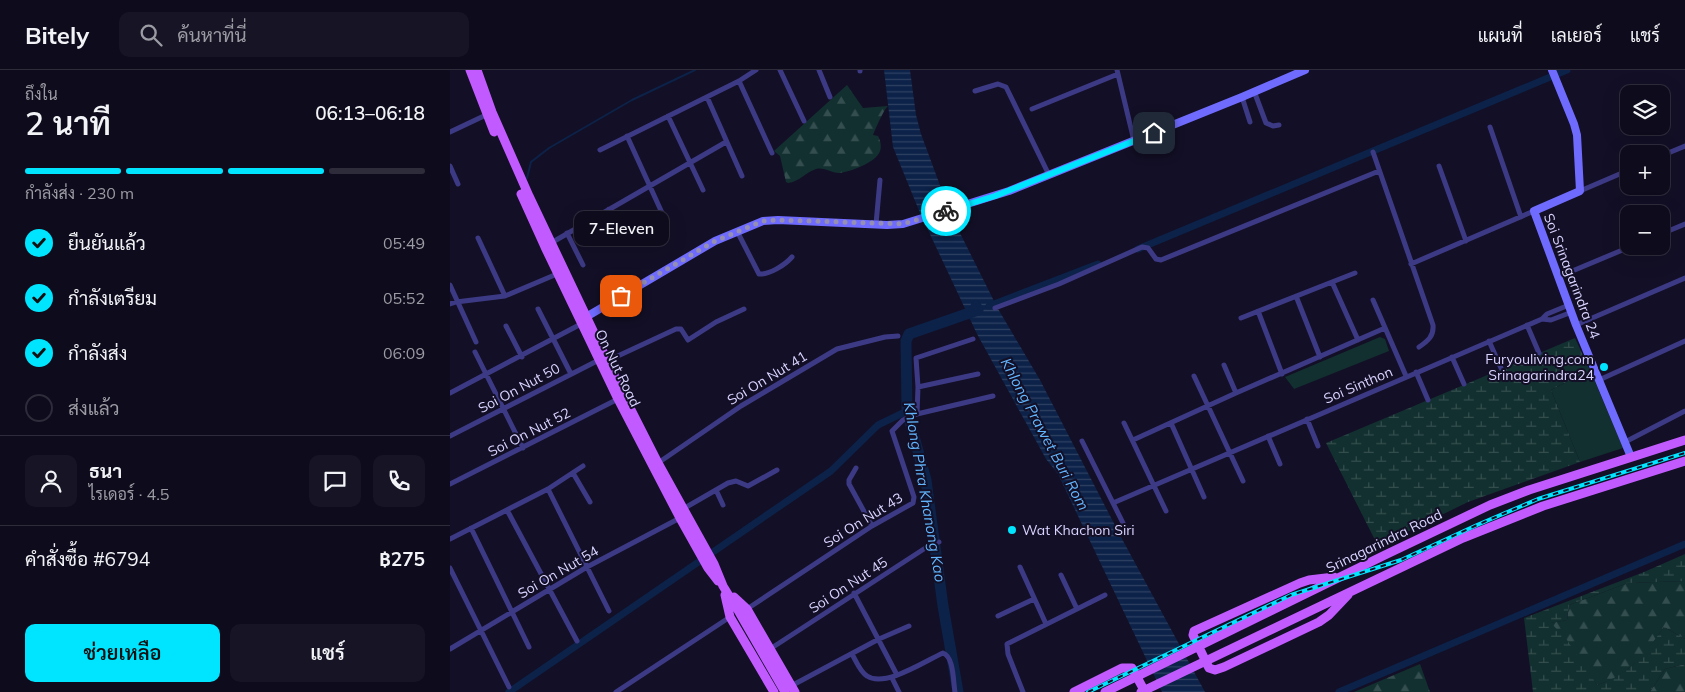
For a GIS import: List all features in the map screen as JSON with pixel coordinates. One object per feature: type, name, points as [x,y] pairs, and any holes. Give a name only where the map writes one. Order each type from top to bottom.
[{"type":"main road","name":"On Nut Road","points":[[470,70],[548,245],[621,397],[711,566],[723,586],[743,610],[770,649],[790,690]]},
{"type":"main road","name":"On Nut Road","points":[[477,70],[489,113]]},
{"type":"main road","name":"On Nut Road","points":[[621,397],[658,463],[683,514]]},
{"type":"main road","name":"Srinagarindra Road","points":[[1105,692],[1490,505],[1529,490],[1685,440]]},
{"type":"main road","points":[[1074,692],[1122,668],[1130,667],[1143,692],[1463,538],[1551,503],[1685,461]]},
{"type":"main road","points":[[1342,576],[1300,583],[1194,631],[1193,635],[1209,668],[1215,670],[1318,622],[1337,608],[1350,592]]},
{"type":"main road","name":"On Nut Road","points":[[723,586],[730,617],[774,692]]},
{"type":"main road","name":"On Nut Road","points":[[743,610],[790,690]]},
{"type":"street","points":[[600,150],[739,81],[756,70]]},
{"type":"street","points":[[780,70],[804,121]]},
{"type":"street","points":[[819,70],[830,97]]},
{"type":"street","points":[[450,393],[522,356],[715,241],[763,221],[903,224],[995,196],[1305,70]]},
{"type":"street","points":[[1032,109],[1118,72],[1134,141]]},
{"type":"street","points":[[1554,73],[1574,124],[1580,191],[1620,174]]},
{"type":"street","points":[[739,81],[772,153]]},
{"type":"street","points":[[975,91],[998,84],[1006,87],[1049,175]]},
{"type":"street","points":[[1254,91],[1266,124],[1279,125]]},
{"type":"street","points":[[707,97],[742,176]]},
{"type":"street","points":[[1242,97],[1250,122]]},
{"type":"street","points":[[450,132],[489,113]]},
{"type":"street","points":[[668,116],[703,190]]},
{"type":"street","points":[[1490,127],[1521,217]]},
{"type":"street","points":[[627,136],[651,185],[663,215]]},
{"type":"street","points":[[548,245],[726,142]]},
{"type":"street","points":[[1670,152],[1685,146]]},
{"type":"street","points":[[1373,152],[1433,325],[1434,331],[1428,341],[1419,347]]},
{"type":"street","points":[[450,166],[458,184]]},
{"type":"street","points":[[1438,166],[1466,241]]},
{"type":"street","points":[[995,308],[1059,284],[1142,247],[1148,248],[1156,259],[1161,260],[1379,172]]},
{"type":"street","points":[[876,224],[880,180]]},
{"type":"street","name":"Soi Srinagarindra 24","points":[[1580,191],[1534,211],[1576,325],[1631,457]]},
{"type":"street","points":[[609,209],[623,237]]},
{"type":"street","points":[[1411,264],[1534,211]]},
{"type":"street","points":[[1670,230],[1685,224]]},
{"type":"street","points":[[737,231],[759,274],[765,274],[787,262],[792,257]]},
{"type":"street","points":[[567,233],[583,265]]},
{"type":"street","points":[[478,238],[505,296]]},
{"type":"street","points":[[1558,277],[1620,251]]},
{"type":"street","points":[[450,304],[458,301],[505,296],[561,272]]},
{"type":"street","points":[[1241,318],[1355,273]]},
{"type":"street","points":[[1576,325],[1685,278]]},
{"type":"street","points":[[1332,282],[1358,340]]},
{"type":"street","points":[[450,285],[476,342]]},
{"type":"street","points":[[1296,296],[1320,356]]},
{"type":"street","points":[[1373,300],[1406,376]]},
{"type":"street","name":"Soi Sinthon","points":[[1113,503],[1527,325],[1542,319],[1551,320],[1570,308]]},
{"type":"street","points":[[538,309],[571,374]]},
{"type":"street","name":"Soi On Nut 50","points":[[450,436],[571,374],[676,328],[681,329],[688,340],[716,322],[744,309]]},
{"type":"street","points":[[1258,311],[1282,374]]},
{"type":"street","points":[[1527,325],[1539,353]]},
{"type":"street","points":[[506,326],[522,356]]},
{"type":"street","points":[[1133,440],[1385,328]]},
{"type":"street","name":"Soi On Nut 41","points":[[658,463],[741,406],[837,349],[885,337],[898,336]]},
{"type":"street","points":[[917,414],[916,358],[973,339]]},
{"type":"street","points":[[1489,341],[1501,368]]},
{"type":"street","points":[[1599,380],[1685,341]]},
{"type":"street","points":[[475,352],[523,448]]},
{"type":"street","points":[[1452,357],[1464,384]]},
{"type":"street","points":[[1224,365],[1236,393]]},
{"type":"street","points":[[1416,372],[1428,400]]},
{"type":"street","points":[[918,387],[978,374]]},
{"type":"street","points":[[1194,376],[1242,480]]},
{"type":"street","name":"Soi On Nut 43","points":[[743,610],[914,501],[892,431],[903,420],[917,414],[993,396]]},
{"type":"street","name":"Soi On Nut 52","points":[[450,484],[621,397]]},
{"type":"street","points":[[1625,442],[1685,412]]},
{"type":"street","points":[[1307,419],[1318,446]]},
{"type":"street","points":[[1124,423],[1166,510]]},
{"type":"street","points":[[1171,423],[1204,496]]},
{"type":"street","points":[[1268,436],[1280,464]]},
{"type":"street","points":[[1082,441],[1126,529]]},
{"type":"street","points":[[450,539],[548,489],[583,466]]},
{"type":"street","points":[[856,468],[849,480],[850,484],[872,526]]},
{"type":"street","name":"Soi On Nut 54","points":[[450,649],[587,567],[683,514],[728,483],[736,481],[748,486],[777,470]]},
{"type":"street","points":[[573,473],[590,502]]},
{"type":"street","points":[[548,489],[610,610]]},
{"type":"street","points":[[716,490],[723,505]]},
{"type":"street","points":[[507,510],[577,641]]},
{"type":"street","points":[[471,528],[529,647]]},
{"type":"street","name":"Soi On Nut 45","points":[[770,649],[934,543]]},
{"type":"street","points":[[1020,566],[1046,624]]},
{"type":"street","points":[[450,568],[509,686]]},
{"type":"street","points":[[1061,575],[1077,608]]},
{"type":"street","points":[[854,593],[879,639],[899,692]]},
{"type":"street","points":[[1023,692],[1006,646],[1105,595]]},
{"type":"street","points":[[998,616],[1034,600]]},
{"type":"street","points":[[616,692],[730,617]]},
{"type":"street","points":[[790,690],[879,639],[909,626]]},
{"type":"street","points":[[852,654],[865,675],[874,680],[894,676],[945,653],[950,658],[955,692]]},
{"type":"green space","points":[[847,85],[863,108],[888,106],[873,135],[878,136],[881,145],[878,155],[869,163],[850,171],[839,173],[816,169],[796,181],[786,182],[780,156],[774,151]]},
{"type":"green space","points":[[1380,337],[1385,339],[1389,351],[1294,389],[1285,377]]},
{"type":"green space","points":[[1575,338],[1593,377],[1570,380],[1551,390],[1580,462],[1468,502],[1378,546],[1326,443]]},
{"type":"green space","points":[[1593,377],[1623,448],[1580,462],[1551,390],[1570,380]]},
{"type":"green space","points":[[1685,554],[1685,581],[1628,583],[1569,605],[1567,620],[1551,623],[1567,640],[1597,685],[1628,669],[1650,647],[1664,627],[1685,639],[1685,664],[1665,669],[1650,692],[1533,692],[1524,618],[1644,572]]},
{"type":"green space","points":[[1685,581],[1685,639],[1664,627],[1643,657],[1617,678],[1597,685],[1550,623],[1567,620],[1569,605],[1628,583]]},
{"type":"green space","points":[[1420,664],[1430,692],[1354,692]]},
{"type":"green space","points":[[1685,664],[1685,692],[1650,692],[1665,669]]},
{"type":"water","name":"Khlong Prawet Buri Rom","points":[[884,70],[910,70],[916,115],[921,134],[951,215],[997,307],[1040,380],[1121,537],[1205,692],[1162,692],[1058,474],[1046,459],[977,334],[920,213],[893,147]]},
{"type":"waterway","points":[[527,178],[531,162],[549,148],[632,100],[695,70]]},
{"type":"waterway","points":[[1138,249],[1567,70]]},
{"type":"waterway","points":[[989,306],[1098,264]]},
{"type":"waterway","name":"Khlong Phra Khanong Kao","points":[[958,692],[943,606],[926,480],[907,411],[906,341],[909,334],[978,310],[976,306]]},
{"type":"waterway","points":[[509,692],[831,471],[878,425],[907,411]]},
{"type":"waterway","points":[[1339,692],[1685,544]]},
{"type":"railway","points":[[1088,692],[1291,595],[1401,560],[1538,499],[1685,453]]},
{"type":"way so far","points":[[621,296],[715,241],[763,221],[887,225],[903,224],[946,211]]},
{"type":"place","name":"7-Eleven","points":[[621,296]]},
{"type":"place","name":"Furyouliving.com Srinagarindra24","points":[[1604,367]]},
{"type":"place","name":"Wat Khachon Siri","points":[[1012,530]]},
{"type":"route","points":[[946,211],[995,196],[1154,133]]}]
